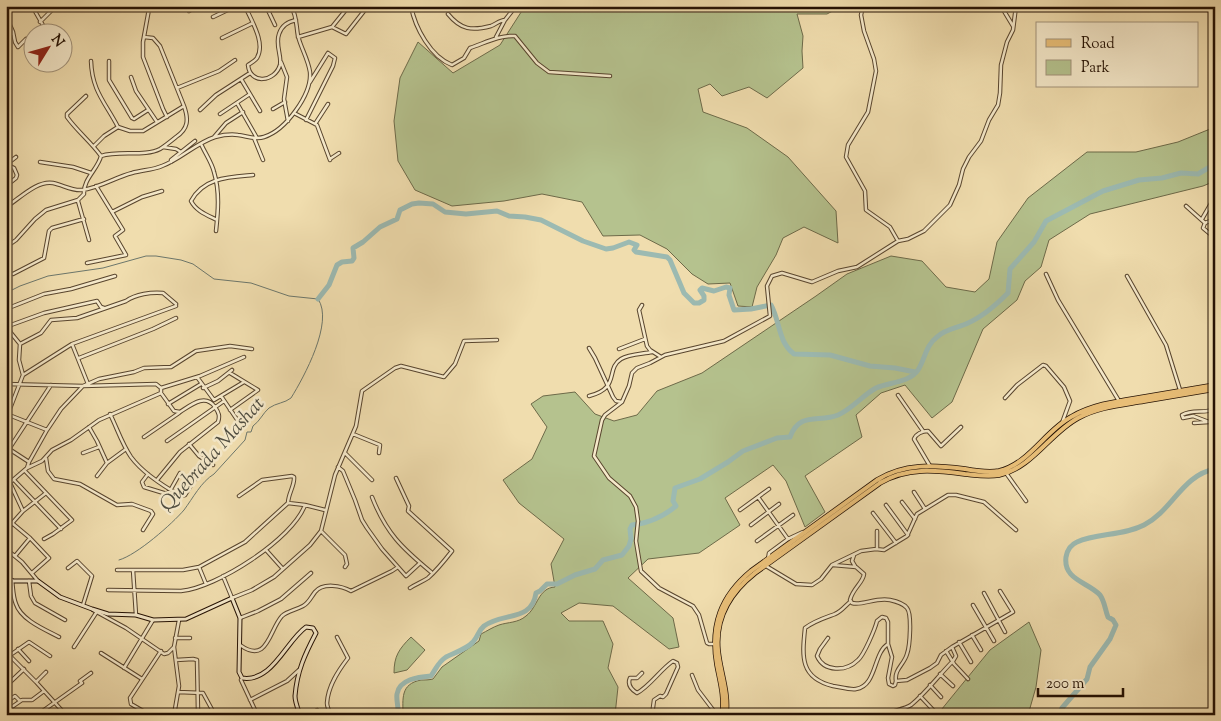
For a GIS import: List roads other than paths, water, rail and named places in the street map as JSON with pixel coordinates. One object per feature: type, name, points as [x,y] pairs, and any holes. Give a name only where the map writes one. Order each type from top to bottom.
[{"type":"main road","points":[[966,472],[999,471],[1008,467],[1024,457],[1062,423],[1086,409],[1120,401],[1215,385]]},
{"type":"main road","points":[[724,715],[726,691],[714,644],[716,626],[724,602],[740,581],[768,558],[887,475],[909,467],[932,467],[987,476],[1006,473],[1029,459],[1064,427],[1091,411],[1215,389]]},
{"type":"main road","points":[[716,651],[719,629],[727,605],[742,584],[764,565],[888,478],[932,467]]},
{"type":"street","points":[[32,6],[40,22],[56,6]]},
{"type":"street","points":[[189,11],[197,6]]},
{"type":"street","points":[[213,17],[236,6]]},
{"type":"street","points":[[245,6],[258,34],[258,56],[256,60],[248,65],[250,73],[257,80],[270,77],[277,69],[280,61]]},
{"type":"street","points":[[266,6],[275,25]]},
{"type":"street","points":[[292,6],[298,36],[309,70],[309,84]]},
{"type":"street","points":[[298,36],[332,27],[348,6]]},
{"type":"street","points":[[332,27],[346,34],[368,6]]},
{"type":"street","points":[[411,6],[416,21],[438,58],[452,65],[464,58],[470,48],[502,36],[515,36],[537,63],[549,72],[610,76]]},
{"type":"street","points":[[496,39],[505,20],[516,6]]},
{"type":"street","points":[[863,6],[861,18],[876,71],[868,112],[848,145],[846,157],[865,191],[866,210],[890,227],[898,241]]},
{"type":"street","points":[[1001,6],[1013,26]]},
{"type":"street","points":[[714,644],[707,643],[699,615],[693,606],[658,588],[640,571],[636,541],[638,522],[636,507],[632,498],[609,478],[595,458],[594,453],[604,416],[622,402],[627,394],[633,371],[661,357],[724,341],[770,316],[767,284],[774,275],[782,274],[812,282],[838,271],[857,267],[898,241],[908,239],[924,231],[953,201],[963,169],[981,141],[989,120],[998,105],[1001,65],[1013,26],[1016,6]]},
{"type":"street","points":[[149,9],[143,57],[162,109],[167,117]]},
{"type":"street","points":[[448,14],[460,26],[470,29],[493,25],[505,20]]},
{"type":"street","points":[[6,16],[15,42],[18,46],[22,43]]},
{"type":"street","points":[[288,121],[285,102],[288,77],[280,61],[277,43],[279,33],[283,27],[288,22],[296,20]]},
{"type":"street","points":[[222,38],[253,23]]},
{"type":"street","points":[[6,40],[12,32]]},
{"type":"street","points":[[6,247],[16,240],[46,210],[78,200],[84,194],[83,190],[101,156],[108,153],[155,151],[182,133],[187,124],[187,115],[177,88],[160,46],[153,38],[144,37]]},
{"type":"street","points":[[6,207],[35,187],[46,183],[83,190],[171,162],[213,138],[238,134],[256,138],[271,134],[288,121],[294,113],[328,53],[335,58],[333,66],[306,120]]},
{"type":"street","points":[[177,88],[218,71],[235,60]]},
{"type":"street","points":[[91,61],[92,78],[95,88],[118,127],[130,131],[143,131],[184,106]]},
{"type":"street","points":[[109,61],[109,80],[132,118],[134,119],[148,110]]},
{"type":"street","points":[[200,110],[216,95],[250,73]]},
{"type":"street","points":[[131,77],[136,91],[157,122]]},
{"type":"street","points":[[241,79],[260,110]]},
{"type":"street","points":[[220,114],[250,94]]},
{"type":"street","points":[[86,96],[67,116],[76,129],[94,146],[101,156]]},
{"type":"street","points":[[237,102],[256,138],[263,160]]},
{"type":"street","points":[[273,109],[285,102]]},
{"type":"street","points":[[314,124],[328,104]]},
{"type":"street","points":[[213,138],[226,123],[243,112]]},
{"type":"street","points":[[294,113],[319,128],[330,160],[339,153]]},
{"type":"street","points":[[94,146],[104,136],[118,127]]},
{"type":"street","points":[[171,162],[171,160],[195,141]]},
{"type":"street","points":[[201,144],[216,179],[219,204],[216,231]]},
{"type":"street","points":[[163,146],[181,152]]},
{"type":"street","points":[[6,186],[16,178],[16,170],[7,164],[16,157]]},
{"type":"street","points":[[40,162],[73,167],[91,173]]},
{"type":"street","points":[[217,220],[194,206],[191,201],[198,190],[216,179],[254,175]]},
{"type":"street","points":[[87,264],[126,255],[115,236],[122,230],[96,186]]},
{"type":"street","points":[[112,212],[142,197],[162,191]]},
{"type":"street","points":[[78,200],[88,240]]},
{"type":"street","points":[[1202,219],[1214,200]]},
{"type":"street","points":[[1186,206],[1206,223]]},
{"type":"street","points":[[6,273],[13,274],[44,258],[52,228],[84,219]]},
{"type":"street","points":[[1215,219],[1206,223],[1203,228],[1215,238]]},
{"type":"street","points":[[1046,274],[1058,300],[1120,401]]},
{"type":"street","points":[[6,309],[44,294],[72,289],[115,276]]},
{"type":"street","points":[[1127,276],[1166,345],[1180,390]]},
{"type":"street","points":[[20,344],[40,332],[51,320],[76,318],[126,301],[132,297],[154,292],[163,293],[176,305],[72,344],[23,375]]},
{"type":"street","points":[[6,419],[23,375],[20,360],[20,344],[10,333],[9,328],[29,318],[55,310],[98,302],[104,308]]},
{"type":"street","points":[[642,305],[639,310],[645,339],[650,350],[661,357]]},
{"type":"street","points":[[79,358],[176,318]]},
{"type":"street","points":[[619,349],[645,339]]},
{"type":"street","points":[[6,549],[38,580],[60,597],[92,609],[111,615],[136,615],[153,620],[179,620],[194,617],[252,590],[274,577],[310,545],[321,531],[330,489],[354,434],[362,391],[395,368],[401,366],[444,377],[455,364],[464,342],[497,340]]},
{"type":"street","points":[[72,344],[88,384]]},
{"type":"street","points":[[26,470],[47,430],[61,409],[83,386],[98,379],[134,372],[144,368],[171,367],[196,350],[230,346],[252,349]]},
{"type":"street","points":[[589,348],[616,401],[622,402]]},
{"type":"street","points":[[589,396],[602,392],[608,386],[615,367],[620,360],[652,352]]},
{"type":"street","points":[[6,384],[83,386],[156,384],[160,387],[196,377],[244,357]]},
{"type":"street","points":[[1006,398],[1017,385],[1039,367],[1046,366],[1064,387],[1070,401],[1062,423]]},
{"type":"street","points":[[203,388],[218,381],[231,371],[244,382],[258,390],[230,410]]},
{"type":"street","points":[[196,377],[213,400],[244,382]]},
{"type":"street","points":[[168,404],[201,384]]},
{"type":"street","points":[[29,462],[8,448],[51,385]]},
{"type":"street","points":[[160,387],[161,393],[168,404],[174,411],[180,412]]},
{"type":"street","points":[[6,486],[26,470],[46,458],[52,450],[71,440],[110,414],[161,393]]},
{"type":"street","points":[[898,395],[923,432]]},
{"type":"street","points":[[221,396],[238,421]]},
{"type":"street","points":[[144,438],[199,400],[210,402],[219,415],[218,422],[175,457],[157,480]]},
{"type":"street","points":[[166,441],[224,401]]},
{"type":"street","points":[[1194,423],[1208,422],[1193,416],[1183,418],[1182,416],[1187,412],[1208,412],[1215,409]]},
{"type":"street","points":[[110,414],[132,459],[148,474],[184,496],[195,479]]},
{"type":"street","points":[[8,415],[47,430]]},
{"type":"street","points":[[89,427],[107,463]]},
{"type":"street","points":[[932,467],[914,439],[915,436],[928,431],[941,446],[961,427]]},
{"type":"street","points":[[354,434],[380,445],[378,453]]},
{"type":"street","points":[[189,444],[199,456],[213,465]]},
{"type":"street","points":[[83,453],[99,446]]},
{"type":"street","points":[[97,476],[107,463],[126,449]]},
{"type":"street","points":[[345,453],[372,480]]},
{"type":"street","points":[[46,458],[48,471],[54,479],[80,484],[117,505],[132,504],[151,511],[153,514],[143,530]]},
{"type":"street","points":[[338,467],[343,471],[362,520],[382,549],[406,576],[420,564]]},
{"type":"street","points":[[26,470],[71,518],[71,522],[44,539]]},
{"type":"street","points":[[148,474],[142,482],[144,487],[167,494],[180,473]]},
{"type":"street","points":[[1006,473],[1026,501]]},
{"type":"street","points":[[117,570],[183,570],[199,567],[245,542],[288,503],[294,477],[262,480],[239,496]]},
{"type":"street","points":[[396,478],[409,506],[408,511],[452,551],[431,572],[429,577],[410,588]]},
{"type":"street","points":[[14,480],[61,529]]},
{"type":"street","points":[[10,483],[23,511]]},
{"type":"street","points":[[740,510],[769,489]]},
{"type":"street","points":[[914,492],[925,509]]},
{"type":"street","points":[[6,530],[23,511],[46,493]]},
{"type":"street","points":[[764,565],[796,584],[812,585],[821,579],[832,564],[861,551],[884,550],[896,543],[908,535],[917,514],[948,495],[956,495],[989,505],[1016,530]]},
{"type":"street","points":[[372,497],[386,528],[396,541],[431,572]]},
{"type":"street","points":[[758,497],[788,539]]},
{"type":"street","points":[[902,502],[915,519]]},
{"type":"street","points":[[288,503],[325,510]]},
{"type":"street","points":[[751,525],[779,504]]},
{"type":"street","points":[[108,590],[188,591],[206,584],[260,556],[292,524],[305,505]]},
{"type":"street","points":[[886,505],[908,535]]},
{"type":"street","points":[[873,513],[896,543]]},
{"type":"street","points":[[757,541],[792,515]]},
{"type":"street","points":[[12,522],[49,558],[32,573]]},
{"type":"street","points":[[321,531],[345,555],[347,564],[345,567]]},
{"type":"street","points":[[877,531],[877,549]]},
{"type":"street","points":[[768,558],[769,553],[788,539],[804,532]]},
{"type":"street","points":[[14,556],[30,538]]},
{"type":"street","points":[[266,550],[282,569]]},
{"type":"street","points":[[854,554],[852,560],[856,567],[864,574],[863,579],[854,588],[851,601],[835,614],[827,616],[805,628],[803,657],[807,669],[820,683],[856,689],[867,684],[882,650],[888,644]]},
{"type":"street","points":[[68,568],[77,561],[92,576],[83,605]]},
{"type":"street","points":[[832,564],[856,567]]},
{"type":"street","points":[[240,645],[250,650],[256,651],[261,649],[271,637],[282,616],[305,606],[317,589],[322,587],[344,587],[351,591],[392,571],[398,566]]},
{"type":"street","points":[[199,567],[206,584]]},
{"type":"street","points":[[133,570],[136,615]]},
{"type":"street","points":[[240,618],[280,599],[311,573]]},
{"type":"street","points":[[223,576],[240,618],[239,672],[242,678],[252,677],[273,666],[306,627],[313,628],[316,633],[305,653],[299,670],[295,696],[300,715]]},
{"type":"street","points":[[12,580],[18,609],[24,616],[59,637]]},
{"type":"street","points":[[29,580],[31,596],[35,603],[65,620]]},
{"type":"street","points":[[6,581],[38,580]]},
{"type":"street","points":[[896,681],[907,680],[930,668],[937,663],[941,655],[959,642],[1013,612],[1000,591]]},
{"type":"street","points":[[984,593],[1005,632]]},
{"type":"street","points":[[828,638],[817,656],[822,664],[832,669],[850,665],[860,659],[877,620],[882,617],[886,618],[888,622],[888,644],[892,657],[888,678],[890,684],[895,685],[897,670],[907,655],[909,611],[904,606],[889,600],[872,600],[855,604],[851,601]]},
{"type":"street","points":[[973,605],[994,641]]},
{"type":"street","points":[[92,609],[96,613],[126,628],[164,654],[174,647]]},
{"type":"street","points":[[74,647],[96,613]]},
{"type":"street","points":[[124,668],[153,620]]},
{"type":"street","points":[[174,715],[178,692],[174,647],[179,620]]},
{"type":"street","points":[[972,635],[981,650]]},
{"type":"street","points":[[331,715],[327,703],[333,679],[340,666],[348,658],[337,637]]},
{"type":"street","points":[[175,638],[190,638]]},
{"type":"street","points":[[6,658],[29,642],[50,656]]},
{"type":"street","points":[[959,642],[971,662]]},
{"type":"street","points":[[884,715],[893,710],[907,707],[920,696],[953,661],[956,656],[952,647]]},
{"type":"street","points":[[18,649],[29,661]]},
{"type":"street","points":[[150,715],[134,706],[130,701],[131,694],[161,651]]},
{"type":"street","points":[[6,652],[66,715]]},
{"type":"street","points":[[946,652],[968,679]]},
{"type":"street","points":[[101,653],[142,679]]},
{"type":"street","points":[[176,660],[197,660],[198,712]]},
{"type":"street","points":[[642,673],[637,678],[630,678],[629,681],[630,687],[637,693],[673,661],[677,663],[678,667],[666,694],[654,700],[652,715]]},
{"type":"street","points":[[6,686],[24,669]]},
{"type":"street","points":[[250,700],[286,681],[299,670]]},
{"type":"street","points":[[36,682],[46,672]]},
{"type":"street","points":[[37,715],[82,683],[80,681],[91,673]]},
{"type":"street","points":[[940,674],[953,686]]},
{"type":"street","points":[[692,675],[698,690],[717,715]]},
{"type":"street","points":[[240,680],[255,715]]},
{"type":"street","points":[[930,685],[941,697]]},
{"type":"street","points":[[6,711],[24,699],[32,700],[44,691]]},
{"type":"street","points":[[178,692],[198,692],[205,696],[215,715]]},
{"type":"street","points":[[6,702],[15,696],[20,701]]},
{"type":"street","points":[[920,696],[936,713]]},
{"type":"street","points":[[317,710],[319,715]]},
{"type":"waterway","points":[[398,715],[397,694],[401,685],[410,680],[431,676],[443,659],[464,649],[475,640],[484,626],[516,615],[529,608],[536,593],[547,584],[557,584],[575,575],[595,569],[603,560],[622,555],[629,546],[632,525],[656,519],[676,506],[673,501],[675,488],[700,479],[743,451],[777,438],[790,437],[794,429],[805,421],[838,415],[876,388],[904,380],[914,374],[918,370],[933,340],[944,332],[979,317],[1008,293],[1010,269],[1034,242],[1046,221],[1103,191],[1139,180],[1162,178],[1181,173],[1198,174],[1215,164]]},
{"type":"waterway","points":[[318,299],[329,285],[337,265],[342,262],[352,261],[354,258],[353,248],[380,227],[397,219],[400,210],[412,204],[433,204],[445,212],[466,214],[497,211],[509,216],[541,220],[583,241],[606,249],[629,242],[637,245],[634,250],[636,252],[667,257],[684,293],[694,303],[704,300],[700,290],[702,288],[714,291],[726,287],[730,288],[729,295],[734,310],[771,305],[785,344],[794,354],[830,355],[870,366],[915,372]]},
{"type":"waterway","name":"Quebrada Mashat","points":[[6,293],[48,276],[103,268],[146,256],[156,256],[193,264],[214,279],[251,283],[289,296],[318,299],[322,309],[320,335],[309,364],[291,398],[267,410],[253,426],[251,432],[247,432],[245,440],[214,474],[205,481],[184,510],[171,523],[144,546],[119,560]]},
{"type":"waterway","points":[[1059,715],[1062,708],[1087,679],[1090,667],[1110,639],[1116,625],[1108,617],[1100,595],[1077,580],[1068,571],[1066,557],[1069,548],[1084,539],[1136,529],[1144,525],[1154,519],[1194,478],[1215,469]]}]
